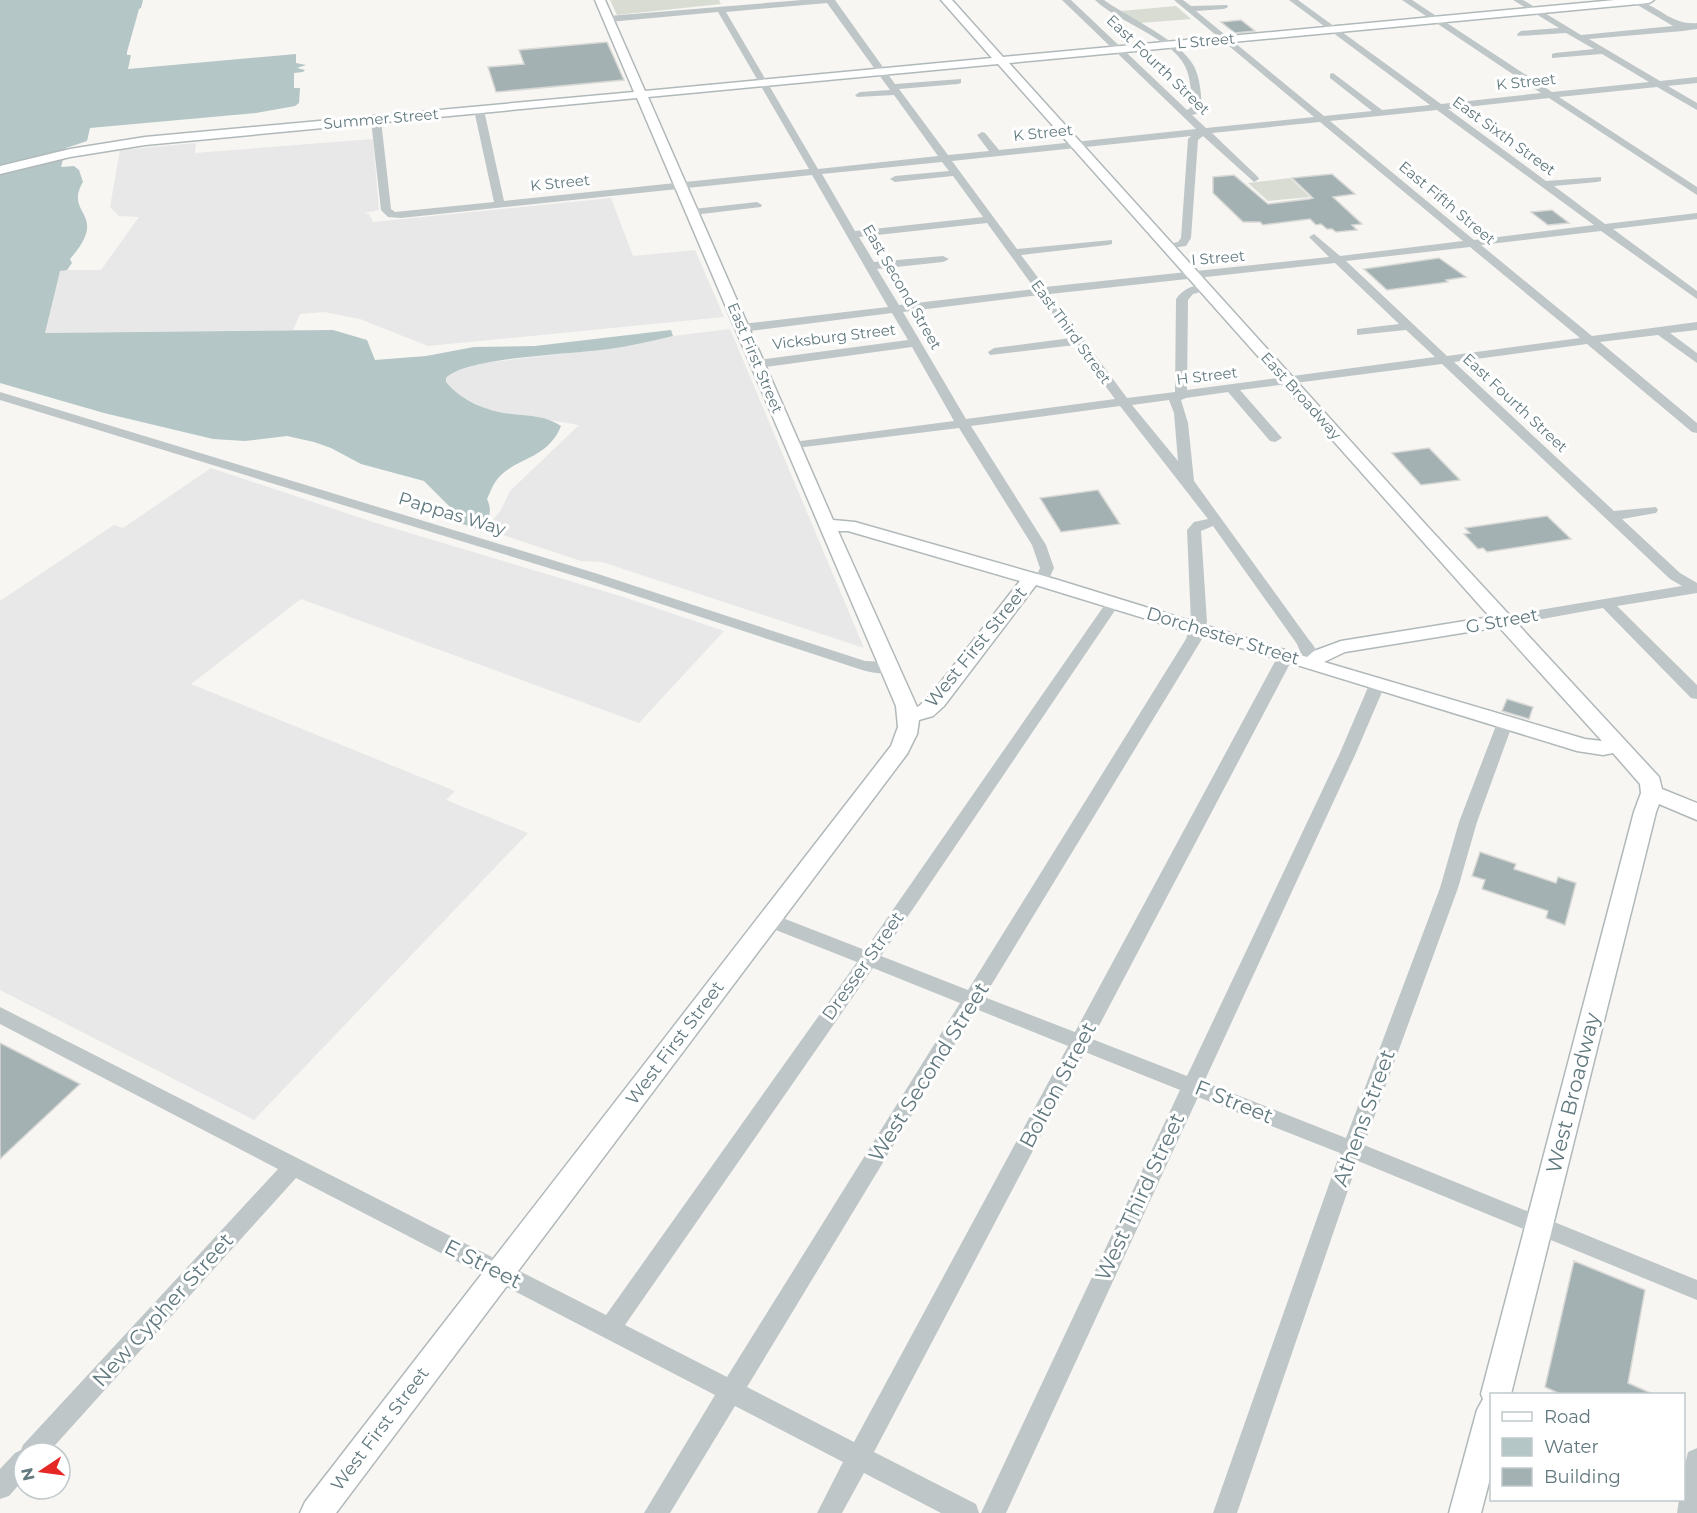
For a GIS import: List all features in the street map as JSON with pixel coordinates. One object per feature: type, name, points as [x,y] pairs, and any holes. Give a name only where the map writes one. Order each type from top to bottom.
[{"type":"main road","name":"East First Street","points":[[600,0],[827,525],[904,697],[909,716]]},
{"type":"main road","name":"East Broadway","points":[[946,0],[1503,621],[1647,776],[1651,782],[1652,793]]},
{"type":"main road","name":"L Street","points":[[763,84],[1648,0]]},
{"type":"main road","name":"Summer Street","points":[[0,170],[70,153],[145,141],[763,84]]},
{"type":"main road","name":"Dorchester Street","points":[[827,525],[849,526],[1036,580],[1584,746],[1603,748],[1618,746]]},
{"type":"main road","name":"West First Street","points":[[316,1513],[900,749],[908,735],[909,716],[926,711],[937,701],[1036,580]]},
{"type":"main road","name":"G Street","points":[[1311,663],[1321,655],[1341,648],[1503,621]]},
{"type":"main road","points":[[1652,793],[1697,812]]},
{"type":"main road","name":"West Broadway","points":[[1497,1393],[1642,822],[1652,793]]},
{"type":"main road","points":[[1465,1513],[1490,1414]]},
{"type":"street","points":[[609,19],[830,0]]},
{"type":"street","name":"East Third Street","points":[[830,0],[880,73],[1124,403],[1194,490],[1304,643],[1310,653],[1311,663]]},
{"type":"street","name":"East Fourth Street","points":[[1066,0],[1254,179]]},
{"type":"street","points":[[1099,0],[1171,45],[1188,61],[1195,80],[1196,108],[1193,112],[1185,113]]},
{"type":"street","points":[[1183,4],[1215,0]]},
{"type":"street","name":"East Sixth Street","points":[[1293,0],[1697,296]]},
{"type":"street","points":[[1406,0],[1697,192]]},
{"type":"street","points":[[1517,0],[1697,107]]},
{"type":"street","points":[[1634,1],[1697,35]]},
{"type":"street","points":[[1183,4],[1224,7]]},
{"type":"street","name":"East Fifth Street","points":[[1183,4],[1697,429]]},
{"type":"street","name":"East Second Street","points":[[720,9],[963,425],[1039,545],[1047,568],[1036,580]]},
{"type":"street","points":[[1582,37],[1697,26]]},
{"type":"street","points":[[1521,34],[1569,30]]},
{"type":"street","points":[[1555,56],[1605,51]]},
{"type":"street","points":[[1333,76],[1378,112]]},
{"type":"street","name":"K Street","points":[[376,120],[386,210],[392,215],[1697,80]]},
{"type":"street","points":[[860,95],[958,81]]},
{"type":"street","points":[[479,110],[500,205]]},
{"type":"street","points":[[1168,247],[1182,244],[1186,238],[1193,139],[1203,131]]},
{"type":"street","points":[[982,135],[996,153]]},
{"type":"street","points":[[895,179],[954,173]]},
{"type":"street","points":[[1545,184],[1597,179]]},
{"type":"street","points":[[693,212],[757,205]]},
{"type":"street","name":"I Street","points":[[742,328],[1042,291],[1339,260],[1679,218],[1694,221]]},
{"type":"street","points":[[852,235],[989,220]]},
{"type":"street","name":"East Fourth Street","points":[[1314,237],[1675,576],[1696,588]]},
{"type":"street","points":[[1013,253],[1108,242]]},
{"type":"street","points":[[870,266],[943,259]]},
{"type":"street","points":[[1194,490],[1184,468],[1177,396],[1182,299],[1189,291],[1204,288]]},
{"type":"street","points":[[1361,332],[1409,326]]},
{"type":"street","name":"H Street","points":[[793,446],[1697,326]]},
{"type":"street","points":[[1660,331],[1697,359]]},
{"type":"street","points":[[994,352],[1079,342]]},
{"type":"street","name":"Vicksburg Street","points":[[758,364],[915,343]]},
{"type":"street","points":[[1232,389],[1275,438]]},
{"type":"street","name":"Pappas Way","points":[[0,396],[593,577],[861,665],[874,668],[891,667]]},
{"type":"street","points":[[1611,516],[1651,510]]},
{"type":"street","points":[[1198,629],[1194,534],[1199,525],[1216,521]]},
{"type":"street","name":"G Street","points":[[1503,621],[1696,588]]},
{"type":"street","points":[[1605,602],[1697,694]]},
{"type":"street","name":"Dresser Street","points":[[610,1328],[869,959],[1113,603]]},
{"type":"street","name":"West Second Street","points":[[656,1513],[1188,650],[1198,629]]},
{"type":"street","name":"Bolton Street","points":[[829,1513],[1286,656]]},
{"type":"street","name":"West Third Street","points":[[993,1513],[1377,685]]},
{"type":"street","name":"Athens Street","points":[[1225,1513],[1352,1149],[1449,888],[1468,822],[1505,723]]},
{"type":"street","name":"F Street","points":[[769,920],[1352,1149],[1697,1290]]},
{"type":"street","name":"E Street","points":[[0,1015],[967,1513]]},
{"type":"street","name":"New Cypher Street","points":[[43,1441],[294,1166]]},
{"type":"street","points":[[1689,1513],[1697,1460]]},
{"type":"street","points":[[0,1487],[12,1474]]},
{"type":"shaded area","points":[[610,0],[719,0],[721,4],[617,15]]},
{"type":"shaded area","points":[[1176,6],[1191,19],[1140,23],[1121,11]]},
{"type":"shaded area","points":[[373,139],[379,210],[364,213],[369,214],[373,222],[611,198],[633,256],[695,250],[724,317],[428,346],[360,319],[324,312],[300,314],[293,330],[44,333],[60,270],[101,270],[139,217],[119,216],[110,207],[120,150],[196,143],[195,153]]},
{"type":"shaded area","points":[[1290,178],[1310,197],[1268,201],[1248,183]]},
{"type":"shaded area","points":[[730,329],[864,648],[602,562],[581,561],[485,529],[501,510],[510,491],[579,425],[489,410],[462,397],[450,388],[446,378],[450,373],[483,363],[630,346],[673,336]]},
{"type":"shaded area","points":[[211,468],[376,523],[620,596],[724,631],[639,723],[301,599],[191,684],[455,791],[446,800],[528,833],[254,1120],[0,990],[0,601],[114,525],[123,528]]},
{"type":"water","points":[[0,0],[143,0],[127,52],[127,55],[131,55],[128,69],[296,54],[296,63],[306,65],[297,68],[305,70],[303,72],[294,73],[294,88],[300,88],[299,103],[295,106],[256,113],[90,128],[87,141],[66,148],[61,167],[74,166],[79,170],[83,182],[78,193],[78,202],[87,223],[87,232],[82,244],[70,259],[72,263],[67,270],[60,271],[45,333],[333,330],[367,340],[375,360],[426,356],[474,347],[535,346],[671,330],[673,336],[609,349],[475,365],[457,371],[446,378],[446,382],[459,395],[485,408],[503,413],[544,418],[561,426],[547,446],[511,467],[496,481],[487,499],[490,508],[489,515],[481,530],[450,520],[450,507],[424,481],[361,464],[314,442],[287,436],[245,441],[213,439],[104,413],[0,383]]},
{"type":"building","points":[[1241,20],[1255,31],[1235,33],[1221,22]]},
{"type":"building","points":[[607,42],[624,80],[496,92],[488,67],[524,64],[519,50]]},
{"type":"building","points":[[1332,174],[1355,194],[1333,197],[1362,224],[1352,225],[1357,230],[1336,232],[1321,224],[1316,225],[1310,219],[1263,225],[1260,222],[1243,222],[1213,193],[1213,177],[1234,175],[1268,204],[1309,199],[1313,198],[1292,178]]},
{"type":"building","points":[[1552,210],[1569,223],[1548,225],[1531,212]]},
{"type":"building","points":[[1439,258],[1466,277],[1446,280],[1448,282],[1387,290],[1364,269]]},
{"type":"building","points":[[1429,448],[1460,480],[1421,485],[1392,453]]},
{"type":"building","points":[[1098,490],[1120,524],[1061,532],[1040,498]]},
{"type":"building","points":[[1547,516],[1571,539],[1487,552],[1483,548],[1478,549],[1464,534],[1470,533],[1465,528]]},
{"type":"building","points":[[1507,699],[1533,707],[1529,719],[1502,711]]},
{"type":"building","points":[[1480,852],[1516,864],[1514,869],[1556,883],[1558,877],[1576,883],[1565,925],[1546,918],[1548,911],[1482,889],[1485,880],[1472,876]]},
{"type":"building","points":[[0,1043],[80,1084],[0,1159]]},
{"type":"building","points":[[1574,1261],[1645,1290],[1628,1383],[1650,1393],[1558,1393],[1545,1387]]}]
